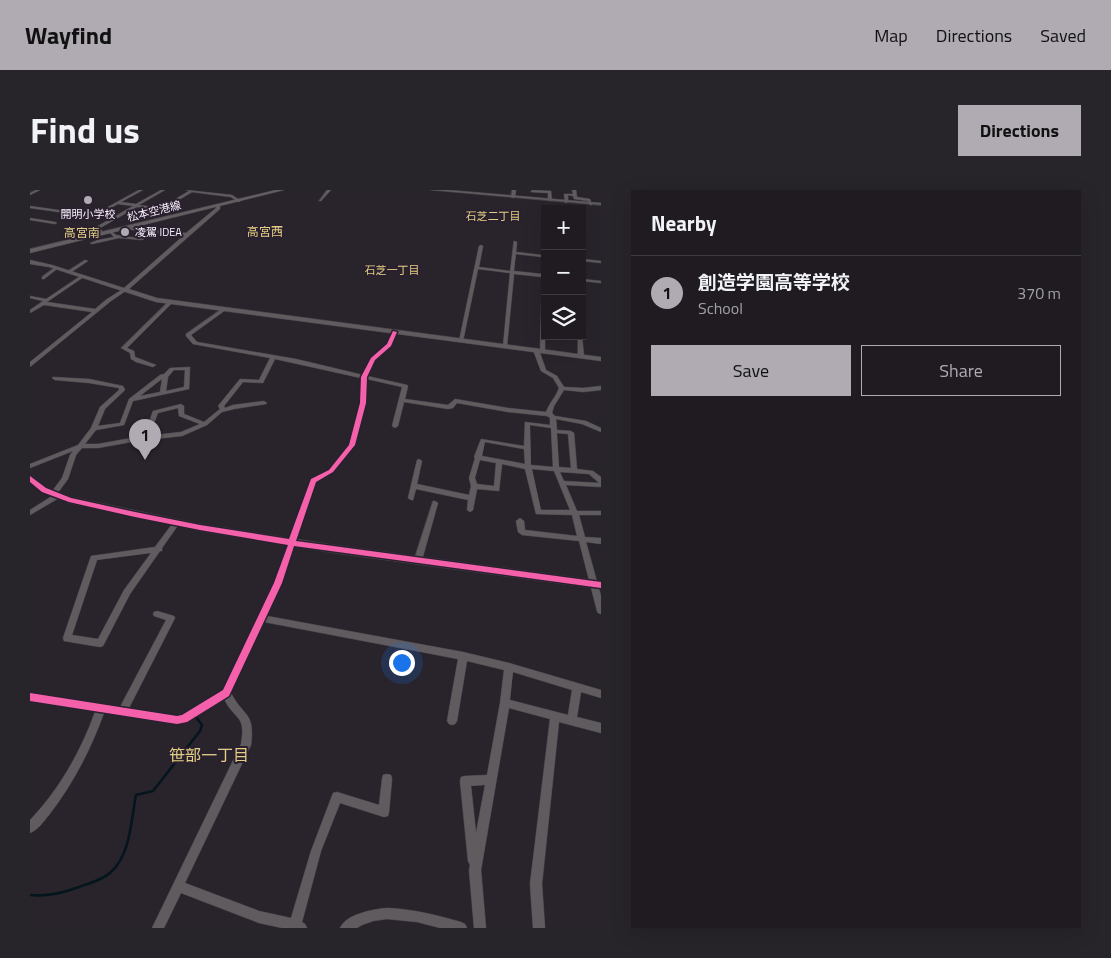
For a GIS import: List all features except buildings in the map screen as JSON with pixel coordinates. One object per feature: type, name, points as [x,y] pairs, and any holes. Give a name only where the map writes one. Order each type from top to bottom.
[{"type":"main road","name":"松本空港線","points":[[30,251],[282,190]]},
{"type":"street","points":[[30,194],[38,190]]},
{"type":"street","points":[[30,207],[94,216],[141,190]]},
{"type":"street","points":[[102,234],[99,227],[163,190]]},
{"type":"street","points":[[188,190],[232,196],[240,201]]},
{"type":"street","points":[[118,203],[161,209],[192,190]]},
{"type":"street","points":[[219,194],[225,190]]},
{"type":"street","points":[[320,200],[330,190]]},
{"type":"street","points":[[433,190],[601,204]]},
{"type":"street","points":[[499,196],[500,190]]},
{"type":"street","points":[[514,190],[514,197]]},
{"type":"street","points":[[531,198],[532,190],[550,192],[550,200]]},
{"type":"street","points":[[573,190],[575,198],[589,200],[590,204]]},
{"type":"street","points":[[566,202],[566,194],[575,195]]},
{"type":"street","points":[[30,365],[96,310],[125,290],[218,206]]},
{"type":"street","points":[[30,219],[55,223]]},
{"type":"street","points":[[125,228],[187,235]]},
{"type":"street","points":[[111,232],[119,236],[142,239]]},
{"type":"street","points":[[92,243],[101,238],[111,239],[119,236]]},
{"type":"street","points":[[505,346],[515,242]]},
{"type":"street","points":[[461,341],[481,246]]},
{"type":"street","points":[[514,253],[541,256]]},
{"type":"street","points":[[586,260],[601,262]]},
{"type":"street","points":[[69,272],[86,261]]},
{"type":"street","points":[[30,262],[83,276],[149,298],[171,302],[601,359]]},
{"type":"street","points":[[477,268],[541,276]]},
{"type":"street","points":[[43,278],[55,269]]},
{"type":"street","points":[[30,312],[83,276]]},
{"type":"street","points":[[586,280],[601,282]]},
{"type":"street","points":[[544,295],[540,351],[544,371],[555,377],[562,388],[560,395],[550,405],[556,469],[575,513],[597,584],[601,611]]},
{"type":"street","points":[[30,297],[96,310]]},
{"type":"street","points":[[153,365],[138,361],[133,358],[130,350],[124,348],[171,302]]},
{"type":"street","points":[[225,309],[198,330],[188,335],[195,343],[405,386],[395,426]]},
{"type":"street","points":[[30,697],[177,720],[184,719],[226,693],[278,583],[313,482],[331,471],[352,445],[362,403],[364,377],[373,359],[389,345],[395,332]]},
{"type":"street","points":[[580,340],[581,356]]},
{"type":"street","points":[[224,410],[221,406],[242,380],[261,382],[273,358]]},
{"type":"street","points":[[131,400],[164,393],[187,388],[188,368],[172,369],[166,376],[164,393]]},
{"type":"street","points":[[94,428],[122,424],[131,400],[162,376],[166,376]]},
{"type":"street","points":[[30,514],[55,495],[64,480],[73,456],[94,428],[102,408],[122,390],[122,387],[89,381],[55,378]]},
{"type":"street","points":[[562,388],[583,390],[601,388]]},
{"type":"street","points":[[402,400],[448,407],[455,401],[551,415],[584,422],[601,430]]},
{"type":"street","points":[[30,466],[80,446],[98,446],[182,434],[205,424],[224,410],[264,403]]},
{"type":"street","points":[[152,422],[155,412],[181,406],[182,415],[205,424]]},
{"type":"street","points":[[574,470],[571,433],[527,423],[528,467],[538,512],[601,513]]},
{"type":"street","points":[[470,510],[474,486],[472,478],[483,440],[527,448]]},
{"type":"street","points":[[477,457],[528,467],[591,472],[601,480]]},
{"type":"street","points":[[411,498],[419,461]]},
{"type":"street","points":[[474,486],[497,489],[499,462]]},
{"type":"street","points":[[30,478],[44,490],[55,495],[82,503],[177,522],[292,543],[597,584]]},
{"type":"street","points":[[562,482],[601,485]]},
{"type":"street","points":[[414,486],[472,498]]},
{"type":"street","points":[[418,560],[435,503]]},
{"type":"street","points":[[520,521],[522,532],[601,541]]},
{"type":"street","points":[[159,549],[94,558],[67,638],[100,642],[126,592],[159,549],[177,522]]},
{"type":"street","points":[[122,711],[171,618],[157,614]]},
{"type":"street","points":[[261,618],[463,656],[509,667],[601,694]]},
{"type":"street","points":[[452,720],[463,656]]},
{"type":"street","points":[[475,870],[506,703],[509,667]]},
{"type":"street","points":[[572,719],[576,686]]},
{"type":"street","points":[[158,928],[246,745],[249,728],[245,717],[226,693]]},
{"type":"street","points":[[506,703],[601,728]]},
{"type":"street","points":[[30,828],[62,787],[94,728],[100,709]]},
{"type":"street","points":[[539,928],[536,884],[555,716]]},
{"type":"street","points":[[178,886],[260,918],[298,926],[316,851],[337,797],[384,812],[386,779]]},
{"type":"street","points":[[480,928],[465,781],[491,780]]},
{"type":"street","points":[[346,928],[356,920],[379,913],[406,913],[461,928]]},
{"type":"waterway","points":[[30,895],[49,895],[67,891],[104,877],[118,865],[126,846],[136,795],[153,791],[200,731],[202,725],[196,717]]},
{"type":"cycle path","points":[[30,697],[177,720],[184,719],[226,693],[278,583],[313,481],[331,471],[352,445],[363,403],[364,377],[373,359],[389,345],[395,332]]},
{"type":"cycle path","points":[[30,478],[44,490],[69,500],[135,515],[267,539],[601,585]]},
{"type":"place","name":"開明小学校","points":[[88,200]]},
{"type":"place","name":"凌駕 IDEA","points":[[125,232]]},
{"type":"place","name":"創造学園高等学校","points":[[145,460]]},
{"type":"district","name":"石芝二丁目","points":[[493,216]]},
{"type":"district","name":"高宮西","points":[[265,231]]},
{"type":"district","name":"高宮南","points":[[82,232]]},
{"type":"district","name":"石芝一丁目","points":[[392,270]]},
{"type":"district","name":"笹部一丁目","points":[[209,755]]}]
